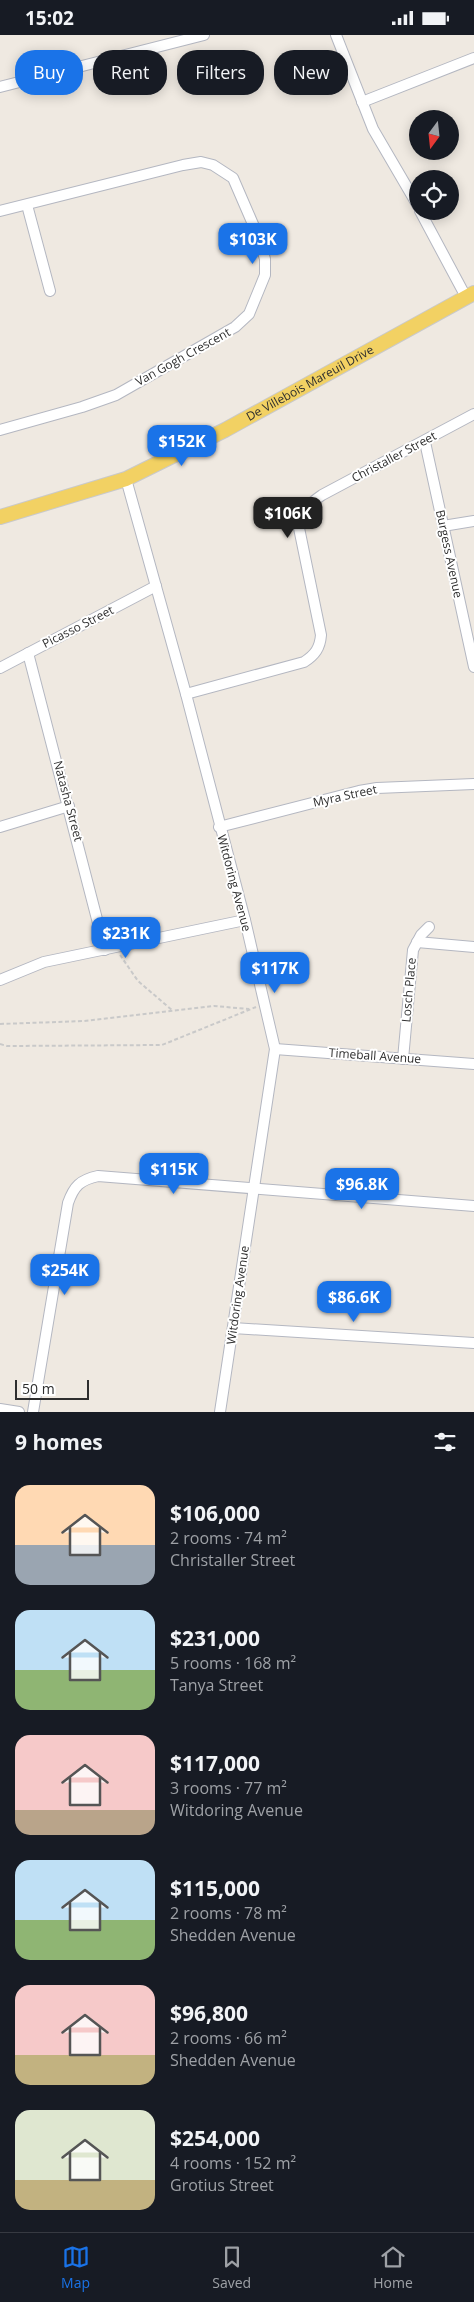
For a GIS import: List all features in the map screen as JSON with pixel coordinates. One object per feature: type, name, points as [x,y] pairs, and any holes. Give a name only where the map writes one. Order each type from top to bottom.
[{"type":"main road","name":"De Villebois Mareuil Drive","points":[[0,517],[126,479],[224,430],[470,295]]},
{"type":"street","points":[[0,87],[204,35]]},
{"type":"street","points":[[336,35],[373,129],[409,191]]},
{"type":"street","points":[[362,102],[474,58]]},
{"type":"street","name":"Van Gogh Crescent","points":[[0,211],[183,165],[201,163],[212,165],[233,178],[259,238],[265,259],[265,275],[249,314],[235,327],[116,395],[82,407],[0,429]]},
{"type":"street","points":[[27,205],[50,291]]},
{"type":"street","points":[[425,220],[470,295]]},
{"type":"street","name":"Christaller Street","points":[[186,694],[304,663],[314,657],[321,643],[321,635],[301,546],[299,522],[304,511],[308,505],[322,495],[425,442],[474,414]]},
{"type":"street","name":"Burgess Avenue","points":[[425,442],[474,667]]},
{"type":"street","name":"Witdoring Avenue","points":[[126,479],[186,694],[219,827],[245,920],[275,1049],[220,1412]]},
{"type":"street","points":[[443,526],[474,521]]},
{"type":"street","name":"Picasso Street","points":[[0,668],[156,586]]},
{"type":"street","name":"Natasha Street","points":[[28,653],[105,950]]},
{"type":"street","name":"Myra Street","points":[[219,827],[377,788],[474,785]]},
{"type":"street","points":[[0,827],[69,806]]},
{"type":"street","points":[[0,980],[44,962],[245,920]]},
{"type":"street","name":"Losch Place","points":[[403,1059],[413,950],[429,927]]},
{"type":"street","points":[[417,942],[474,947]]},
{"type":"street","name":"Timeball Avenue","points":[[275,1049],[474,1064]]},
{"type":"street","points":[[33,1412],[68,1203],[72,1191],[80,1182],[98,1177],[474,1206]]},
{"type":"street","points":[[233,1328],[474,1343]]},
{"type":"street","points":[[0,1409],[19,1412]]},
{"type":"path","points":[[118,947],[121,957],[138,981],[173,1011]]},
{"type":"path","points":[[0,1044],[7,1046],[162,1045],[252,1009],[264,1002]]},
{"type":"path","points":[[0,1024],[84,1021],[214,1007],[252,1009]]}]
